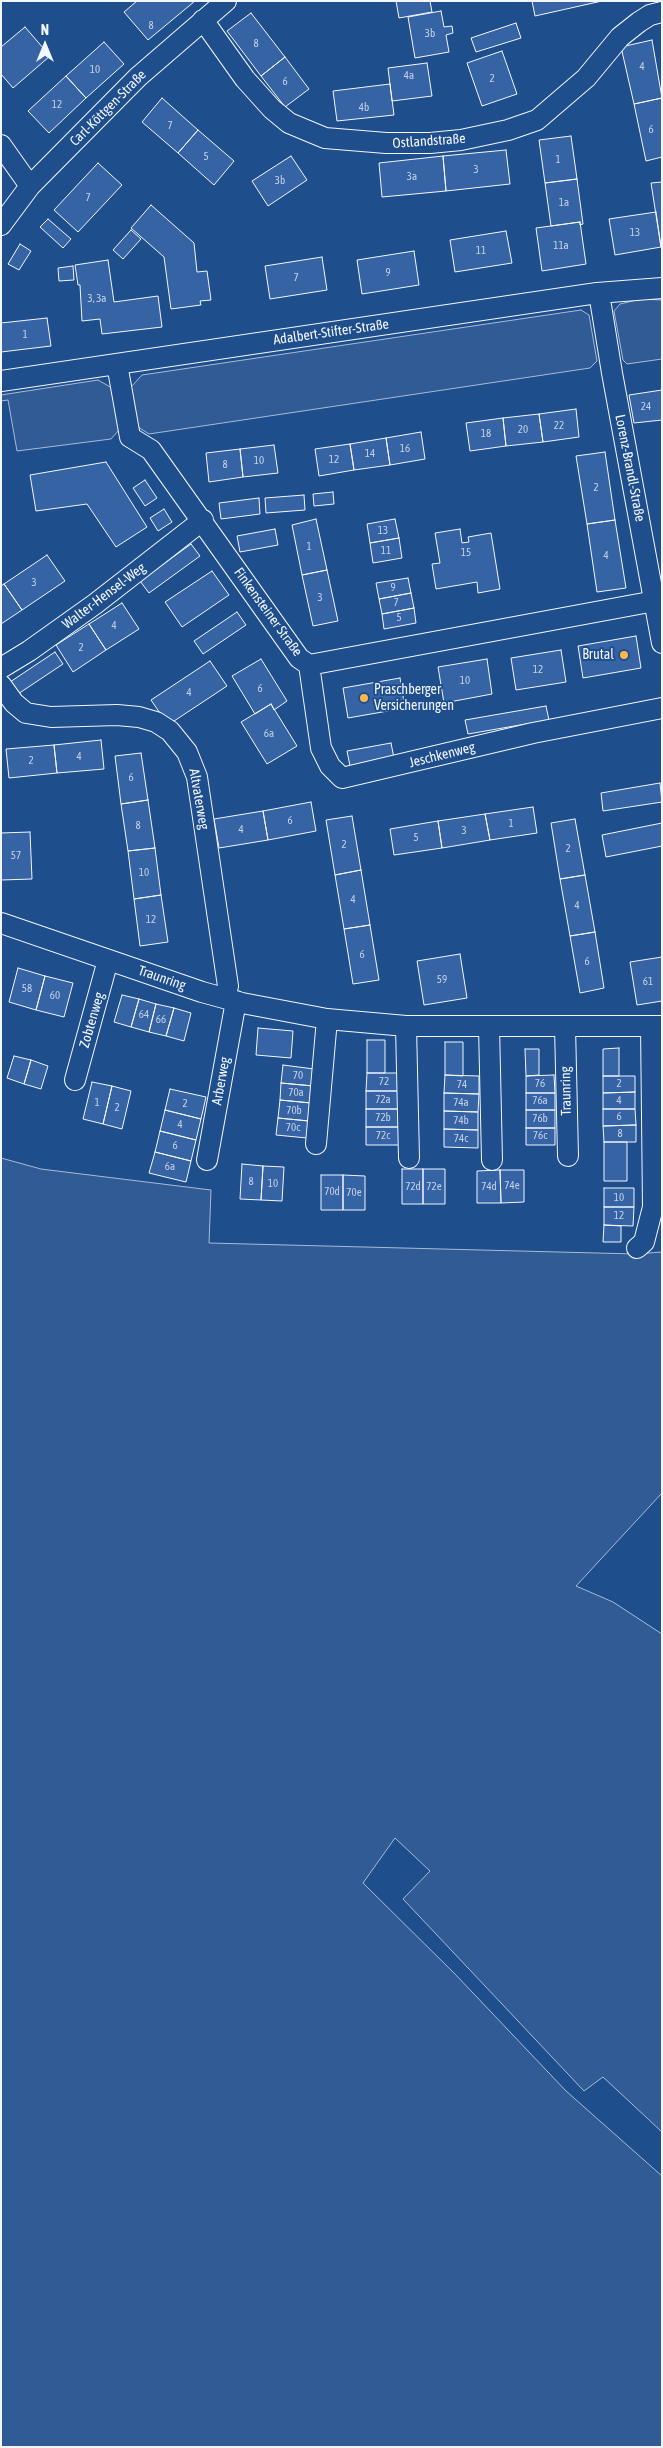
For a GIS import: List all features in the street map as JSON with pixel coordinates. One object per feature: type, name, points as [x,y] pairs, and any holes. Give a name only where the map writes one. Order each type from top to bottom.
[{"type":"street","name":"Carl-Köttgen-Straße","points":[[1,225],[30,186],[138,77],[226,1]]},
{"type":"street","name":"Ostlandstraße","points":[[203,20],[245,79],[272,109],[289,123],[325,138],[386,143],[430,143],[461,140],[508,130],[537,120],[586,78],[620,37],[644,19],[662,12]]},
{"type":"street","points":[[1,145],[30,186]]},
{"type":"street","name":"Adalbert-Stifter-Straße","points":[[1,381],[599,293],[662,288]]},
{"type":"street","name":"Lorenz-Brandl-Straße","points":[[599,293],[612,374],[662,643]]},
{"type":"street","name":"Finkensteiner Straße","points":[[117,364],[130,437],[151,450],[203,520],[299,658],[309,664],[655,602]]},
{"type":"street","name":"Walter-Hensel-Weg","points":[[1,668],[29,652],[95,604],[203,520]]},
{"type":"street","name":"Jeschkenweg","points":[[309,664],[320,748],[330,766],[342,778],[533,733],[662,708]]},
{"type":"street","name":"Altvaterweg","points":[[1,685],[14,704],[26,713],[51,717],[117,714],[138,716],[156,722],[170,731],[188,752],[197,777],[230,1000]]},
{"type":"street","name":"Traunring","points":[[1,923],[230,1000],[327,1019],[406,1026],[656,1026]]},
{"type":"street","name":"Zobtenweg","points":[[75,1080],[108,960]]},
{"type":"street","name":"Arberweg","points":[[207,1160],[230,1000]]},
{"type":"street","points":[[316,1144],[327,1019]]},
{"type":"street","points":[[406,1026],[409,1158]]},
{"type":"street","points":[[489,1026],[492,1160]]},
{"type":"street","name":"Traunring","points":[[565,1026],[568,1156]]},
{"type":"street","points":[[637,1248],[644,1242],[653,1208],[656,1026]]},
{"type":"shaded area","points":[[641,299],[662,300],[662,359],[627,364],[623,360],[614,311],[620,304]]},
{"type":"shaded area","points":[[581,310],[589,315],[597,361],[590,368],[149,434],[138,427],[131,387],[142,375]]},
{"type":"shaded area","points":[[98,380],[112,388],[119,430],[111,439],[17,451],[8,400],[1,401],[1,395]]},
{"type":"shaded area","points":[[1,1158],[41,1169],[211,1190],[209,1243],[636,1254],[662,1252],[662,1493],[576,1586],[613,1602],[662,1634],[662,2132],[603,2077],[584,2091],[403,1899],[430,1871],[395,1838],[363,1883],[455,1974],[566,2091],[662,2176],[662,2447],[1,2447]]},
{"type":"building","points":[[137,1],[195,1],[148,40],[124,12]]},
{"type":"building","points":[[396,1],[430,1],[432,12],[399,18]]},
{"type":"building","points":[[532,1],[602,1],[535,16]]},
{"type":"building","points":[[441,11],[444,27],[452,26],[453,33],[446,35],[449,52],[415,58],[408,17]]},
{"type":"building","points":[[251,13],[285,57],[261,76],[227,31]]},
{"type":"building","points":[[516,23],[521,38],[476,52],[471,38]]},
{"type":"building","points":[[25,27],[50,56],[13,88],[1,74],[1,47]]},
{"type":"building","points":[[652,40],[662,98],[634,104],[621,47]]},
{"type":"building","points":[[104,42],[124,64],[86,98],[66,76]]},
{"type":"building","points":[[502,51],[517,94],[482,106],[467,63]]},
{"type":"building","points":[[285,57],[309,89],[285,107],[261,76]]},
{"type":"building","points":[[427,63],[432,96],[392,101],[388,68]]},
{"type":"building","points":[[66,76],[86,98],[49,133],[28,111]]},
{"type":"building","points":[[390,84],[394,115],[337,121],[333,91]]},
{"type":"building","points":[[162,98],[198,130],[178,153],[142,122]]},
{"type":"building","points":[[662,98],[662,157],[646,161],[634,104]]},
{"type":"building","points":[[198,130],[234,161],[214,185],[178,153]]},
{"type":"building","points":[[571,136],[577,179],[545,183],[539,140]]},
{"type":"building","points":[[506,150],[510,184],[446,191],[443,156]]},
{"type":"building","points":[[291,156],[307,180],[268,206],[252,181]]},
{"type":"building","points":[[443,156],[446,191],[382,197],[379,163]]},
{"type":"building","points":[[98,163],[122,185],[78,232],[54,210]]},
{"type":"building","points":[[577,179],[583,224],[580,225],[580,222],[551,226],[545,183]]},
{"type":"building","points":[[662,182],[662,247],[661,247],[651,183]]},
{"type":"building","points":[[151,205],[194,243],[197,272],[207,271],[211,300],[200,301],[201,305],[171,309],[164,257],[131,228]]},
{"type":"building","points":[[656,212],[661,247],[615,255],[609,219]]},
{"type":"building","points":[[48,219],[71,239],[63,248],[40,227]]},
{"type":"building","points":[[580,222],[586,264],[542,271],[536,228]]},
{"type":"building","points":[[131,230],[141,239],[123,259],[113,250]]},
{"type":"building","points":[[506,231],[512,263],[455,272],[450,240]]},
{"type":"building","points":[[20,244],[31,251],[19,270],[8,264]]},
{"type":"building","points":[[414,251],[419,285],[362,294],[357,260]]},
{"type":"building","points":[[322,257],[327,290],[270,299],[265,266]]},
{"type":"building","points":[[108,260],[114,302],[158,296],[162,327],[102,334],[100,319],[82,321],[80,285],[78,285],[75,265]]},
{"type":"building","points":[[73,266],[74,280],[59,281],[58,268]]},
{"type":"building","points":[[47,318],[51,346],[1,352],[1,323]]},
{"type":"building","points":[[662,390],[662,420],[634,423],[629,395]]},
{"type":"building","points":[[576,409],[579,437],[543,442],[539,414]]},
{"type":"building","points":[[539,414],[543,442],[506,446],[503,418]]},
{"type":"building","points":[[503,418],[506,446],[470,451],[466,423]]},
{"type":"building","points":[[421,432],[425,459],[390,465],[386,438]]},
{"type":"building","points":[[386,438],[390,465],[354,470],[350,444]]},
{"type":"building","points":[[350,444],[354,470],[319,476],[315,449]]},
{"type":"building","points":[[274,445],[278,473],[243,477],[240,449]]},
{"type":"building","points":[[240,449],[243,477],[209,482],[206,453]]},
{"type":"building","points":[[605,452],[615,520],[587,524],[576,456]]},
{"type":"building","points":[[106,462],[147,527],[116,547],[87,504],[36,511],[30,475]]},
{"type":"building","points":[[145,480],[157,498],[145,506],[133,488]]},
{"type":"building","points":[[333,492],[334,504],[314,506],[313,494]]},
{"type":"building","points":[[304,495],[305,510],[266,513],[265,498]]},
{"type":"building","points":[[259,498],[260,514],[221,519],[219,503]]},
{"type":"building","points":[[164,509],[172,522],[158,531],[150,518]]},
{"type":"building","points":[[316,519],[327,570],[302,575],[292,525]]},
{"type":"building","points":[[395,519],[399,538],[370,543],[367,524]]},
{"type":"building","points":[[615,520],[626,588],[597,592],[587,524]]},
{"type":"building","points":[[275,529],[278,545],[240,552],[237,536]]},
{"type":"building","points":[[460,529],[462,543],[469,542],[468,537],[491,533],[500,589],[478,593],[477,582],[436,589],[432,564],[440,563],[435,533]]},
{"type":"building","points":[[399,538],[402,558],[373,563],[370,543]]},
{"type":"building","points":[[191,544],[200,556],[149,593],[140,581]]},
{"type":"building","points":[[47,555],[65,581],[22,610],[4,584]]},
{"type":"building","points":[[327,570],[338,621],[313,626],[302,575]]},
{"type":"building","points":[[212,571],[229,595],[182,627],[165,602]]},
{"type":"building","points":[[408,578],[411,593],[379,599],[376,583]]},
{"type":"building","points":[[4,584],[22,610],[1,624],[1,586]]},
{"type":"building","points":[[411,593],[414,608],[382,614],[379,599]]},
{"type":"building","points":[[122,603],[139,629],[106,650],[89,624]]},
{"type":"building","points":[[414,608],[416,623],[384,629],[382,614]]},
{"type":"building","points":[[237,612],[246,625],[203,654],[194,641]]},
{"type":"building","points":[[89,624],[106,650],[73,672],[56,645]]},
{"type":"building","points":[[636,636],[641,668],[583,678],[578,646]]},
{"type":"building","points":[[561,650],[566,682],[516,690],[511,658]]},
{"type":"building","points":[[55,652],[63,664],[18,694],[10,682]]},
{"type":"building","points":[[261,659],[287,701],[274,710],[271,704],[255,714],[232,676]]},
{"type":"building","points":[[487,659],[492,694],[444,703],[438,667]]},
{"type":"building","points":[[210,661],[227,686],[168,725],[151,700]]},
{"type":"building","points":[[400,678],[405,708],[348,718],[343,688]]},
{"type":"building","points":[[271,704],[297,746],[267,764],[241,722]]},
{"type":"building","points":[[546,706],[549,720],[468,734],[465,720]]},
{"type":"building","points":[[101,740],[104,769],[57,773],[54,745]]},
{"type":"building","points":[[391,743],[394,758],[350,766],[347,751]]},
{"type":"building","points":[[54,745],[57,773],[9,778],[6,749]]},
{"type":"building","points":[[141,753],[148,800],[121,804],[115,756]]},
{"type":"building","points":[[660,783],[662,802],[603,811],[601,793]]},
{"type":"building","points":[[148,800],[155,848],[128,851],[121,804]]},
{"type":"building","points":[[311,802],[316,831],[268,840],[263,811]]},
{"type":"building","points":[[533,807],[537,833],[490,840],[485,814]]},
{"type":"building","points":[[263,811],[268,840],[219,848],[214,819]]},
{"type":"building","points":[[485,814],[490,840],[442,848],[438,821]]},
{"type":"building","points":[[352,816],[361,870],[335,875],[326,820]]},
{"type":"building","points":[[575,819],[585,875],[560,879],[551,823]]},
{"type":"building","points":[[438,821],[442,848],[394,855],[390,829]]},
{"type":"building","points":[[662,823],[662,846],[606,857],[602,835]]},
{"type":"building","points":[[30,832],[32,879],[1,880],[1,833]]},
{"type":"building","points":[[155,848],[161,895],[134,899],[128,851]]},
{"type":"building","points":[[361,870],[370,925],[344,929],[335,875]]},
{"type":"building","points":[[585,875],[595,932],[570,936],[560,879]]},
{"type":"building","points":[[161,895],[168,942],[140,946],[134,899]]},
{"type":"building","points":[[370,925],[379,980],[353,984],[344,929]]},
{"type":"building","points":[[595,932],[604,988],[580,993],[570,936]]},
{"type":"building","points":[[460,954],[467,998],[424,1005],[417,961]]},
{"type":"building","points":[[662,957],[662,1001],[637,1005],[630,962]]},
{"type":"building","points":[[18,968],[45,976],[36,1010],[9,1002]]},
{"type":"building","points":[[45,976],[73,983],[64,1017],[36,1010]]},
{"type":"building","points":[[122,995],[139,999],[131,1027],[114,1022]]},
{"type":"building","points":[[139,999],[156,1004],[149,1032],[131,1027]]},
{"type":"building","points":[[156,1004],[174,1008],[166,1036],[149,1032]]},
{"type":"building","points":[[174,1008],[191,1013],[184,1041],[166,1036]]},
{"type":"building","points":[[258,1028],[293,1031],[291,1058],[256,1055]]},
{"type":"building","points":[[367,1040],[385,1040],[385,1073],[367,1073]]},
{"type":"building","points":[[445,1042],[463,1042],[463,1076],[445,1075]]},
{"type":"building","points":[[619,1048],[619,1076],[603,1076],[603,1049]]},
{"type":"building","points":[[525,1049],[539,1049],[539,1075],[526,1076]]},
{"type":"building","points":[[14,1056],[31,1060],[24,1084],[7,1078]]},
{"type":"building","points":[[31,1060],[48,1066],[41,1089],[24,1084]]},
{"type":"building","points":[[283,1065],[314,1069],[313,1086],[281,1083]]},
{"type":"building","points":[[367,1073],[401,1073],[401,1091],[366,1091]]},
{"type":"building","points":[[445,1075],[479,1076],[479,1094],[444,1093]]},
{"type":"building","points":[[554,1075],[555,1093],[526,1093],[526,1076]]},
{"type":"building","points":[[603,1076],[635,1076],[635,1092],[603,1093]]},
{"type":"building","points":[[92,1082],[112,1086],[103,1124],[83,1119]]},
{"type":"building","points":[[281,1083],[313,1086],[311,1103],[280,1100]]},
{"type":"building","points":[[112,1086],[131,1091],[122,1129],[103,1124]]},
{"type":"building","points":[[170,1089],[206,1097],[201,1119],[165,1110]]},
{"type":"building","points":[[366,1091],[401,1091],[401,1109],[366,1109]]},
{"type":"building","points":[[635,1092],[635,1109],[603,1109],[603,1093]]},
{"type":"building","points":[[444,1093],[479,1094],[478,1112],[444,1111]]},
{"type":"building","points":[[526,1093],[555,1093],[555,1110],[526,1110]]},
{"type":"building","points":[[280,1100],[311,1103],[309,1121],[278,1118]]},
{"type":"building","points":[[366,1109],[401,1109],[400,1127],[366,1127]]},
{"type":"building","points":[[603,1109],[635,1109],[636,1125],[603,1126]]},
{"type":"building","points":[[165,1110],[201,1119],[196,1140],[160,1131]]},
{"type":"building","points":[[526,1110],[555,1110],[555,1128],[526,1128]]},
{"type":"building","points":[[444,1111],[478,1112],[478,1130],[444,1129]]},
{"type":"building","points":[[278,1118],[309,1121],[307,1138],[276,1135]]},
{"type":"building","points":[[636,1125],[636,1142],[604,1142],[603,1126]]},
{"type":"building","points":[[366,1127],[400,1127],[400,1145],[366,1145]]},
{"type":"building","points":[[526,1128],[555,1128],[555,1145],[526,1145]]},
{"type":"building","points":[[444,1129],[478,1130],[478,1148],[444,1147]]},
{"type":"building","points":[[160,1131],[196,1140],[191,1161],[155,1152]]},
{"type":"building","points":[[604,1142],[627,1142],[627,1181],[604,1181]]},
{"type":"building","points":[[155,1152],[191,1161],[186,1182],[149,1173]]},
{"type":"building","points":[[242,1164],[263,1166],[261,1200],[240,1199]]},
{"type":"building","points":[[263,1166],[284,1167],[282,1201],[261,1200]]},
{"type":"building","points":[[402,1169],[423,1169],[423,1204],[402,1204]]},
{"type":"building","points":[[423,1169],[445,1169],[445,1204],[423,1204]]},
{"type":"building","points":[[500,1170],[501,1203],[477,1203],[477,1171]]},
{"type":"building","points":[[500,1170],[524,1170],[524,1202],[501,1203]]},
{"type":"building","points":[[321,1175],[343,1175],[343,1210],[321,1210]]},
{"type":"building","points":[[343,1175],[365,1176],[365,1210],[343,1210]]},
{"type":"building","points":[[604,1188],[634,1188],[634,1207],[604,1207]]},
{"type":"building","points":[[604,1207],[634,1207],[633,1226],[604,1225]]},
{"type":"building","points":[[604,1225],[621,1226],[621,1242],[603,1242]]},
{"type":"place","name":"Brutal","points":[[624,655]]},
{"type":"place","name":"Praschberger Versicherungen","points":[[364,698]]}]
